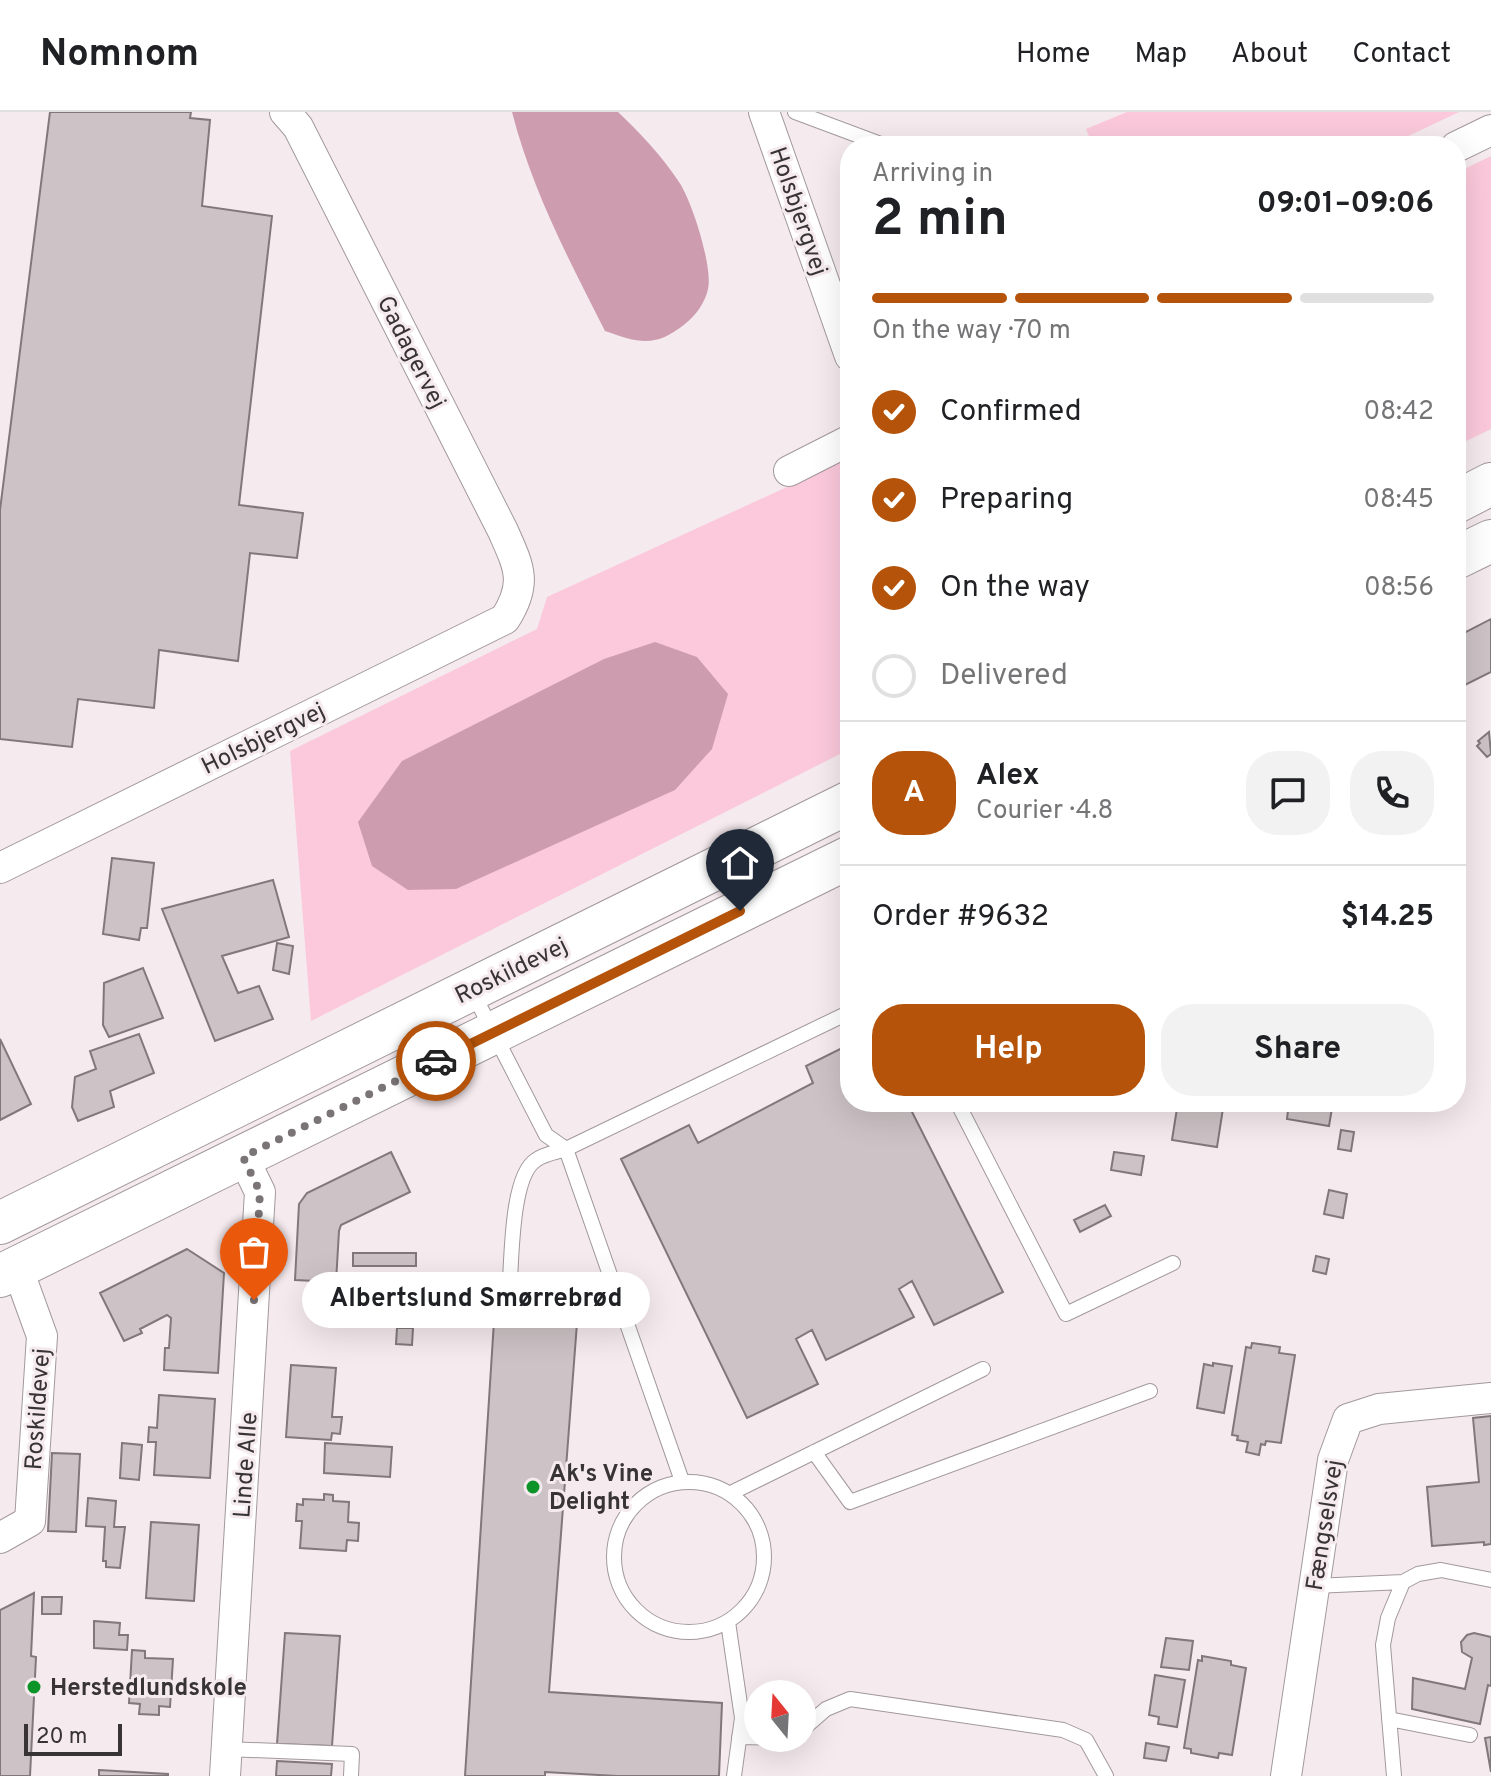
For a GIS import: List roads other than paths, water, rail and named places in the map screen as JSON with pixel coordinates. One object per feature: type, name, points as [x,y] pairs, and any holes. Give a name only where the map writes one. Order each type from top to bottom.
[{"type":"main road","points":[[1466,497],[1491,484]]},
{"type":"main road","points":[[1466,553],[1491,541]]},
{"type":"main road","name":"Roskildevej","points":[[0,1223],[840,807]]},
{"type":"main road","name":"Roskildevej","points":[[9,1272],[840,862]]},
{"type":"street","name":"Gadagervej","points":[[285,112],[298,127],[503,531],[519,566],[518,598]]},
{"type":"street","name":"Holsbjergvej","points":[[764,112],[840,328]]},
{"type":"street","points":[[1466,142],[1491,130]]},
{"type":"street","points":[[789,471],[840,445]]},
{"type":"street","name":"Holsbjergvej","points":[[0,868],[505,619],[518,598]]},
{"type":"street","name":"Linde Alle","points":[[225,1762],[260,1192],[243,1157]]},
{"type":"street","name":"Roskildevej","points":[[0,1538],[30,1521],[42,1336],[9,1272]]},
{"type":"street","name":"Fængselsvej","points":[[1286,1776],[1333,1460],[1348,1419],[1379,1409],[1491,1398]]},
{"type":"lane","points":[[795,112],[859,136]]},
{"type":"lane","points":[[471,989],[546,1135],[566,1149],[682,1481]]},
{"type":"lane","points":[[509,1295],[517,1205],[524,1172],[536,1159],[566,1149],[840,1017]]},
{"type":"lane","points":[[962,1112],[1066,1314],[1173,1263]]},
{"type":"lane","points":[[731,1493],[983,1369]]},
{"type":"lane","points":[[814,1452],[850,1502],[1150,1391]]},
{"type":"lane","points":[[682,1481],[708,1483],[731,1493],[750,1511],[762,1533],[766,1559],[761,1583],[748,1605],[728,1622],[706,1631],[681,1632],[657,1626],[637,1612],[622,1592],[614,1569],[614,1544],[622,1520],[638,1501],[658,1487],[682,1481]]},
{"type":"lane","points":[[1314,1586],[1403,1582],[1418,1574],[1441,1570],[1491,1580]]},
{"type":"lane","points":[[1394,1776],[1383,1645],[1388,1618],[1403,1582]]},
{"type":"lane","points":[[728,1622],[742,1718],[734,1776]]},
{"type":"lane","points":[[816,1718],[826,1709],[850,1699],[1063,1730],[1086,1740],[1106,1776]]},
{"type":"lane","points":[[1389,1719],[1470,1735]]},
{"type":"lane","points":[[739,1737],[744,1737]]},
{"type":"lane","points":[[225,1762],[352,1754],[351,1776]]},
{"type":"place","name":"Albertslund Smørrebrød","points":[[254,1300]]},
{"type":"place","name":"Ak's Vine Delight","points":[[533,1487]]},
{"type":"place","name":"Herstedlundskole","points":[[34,1687]]}]
